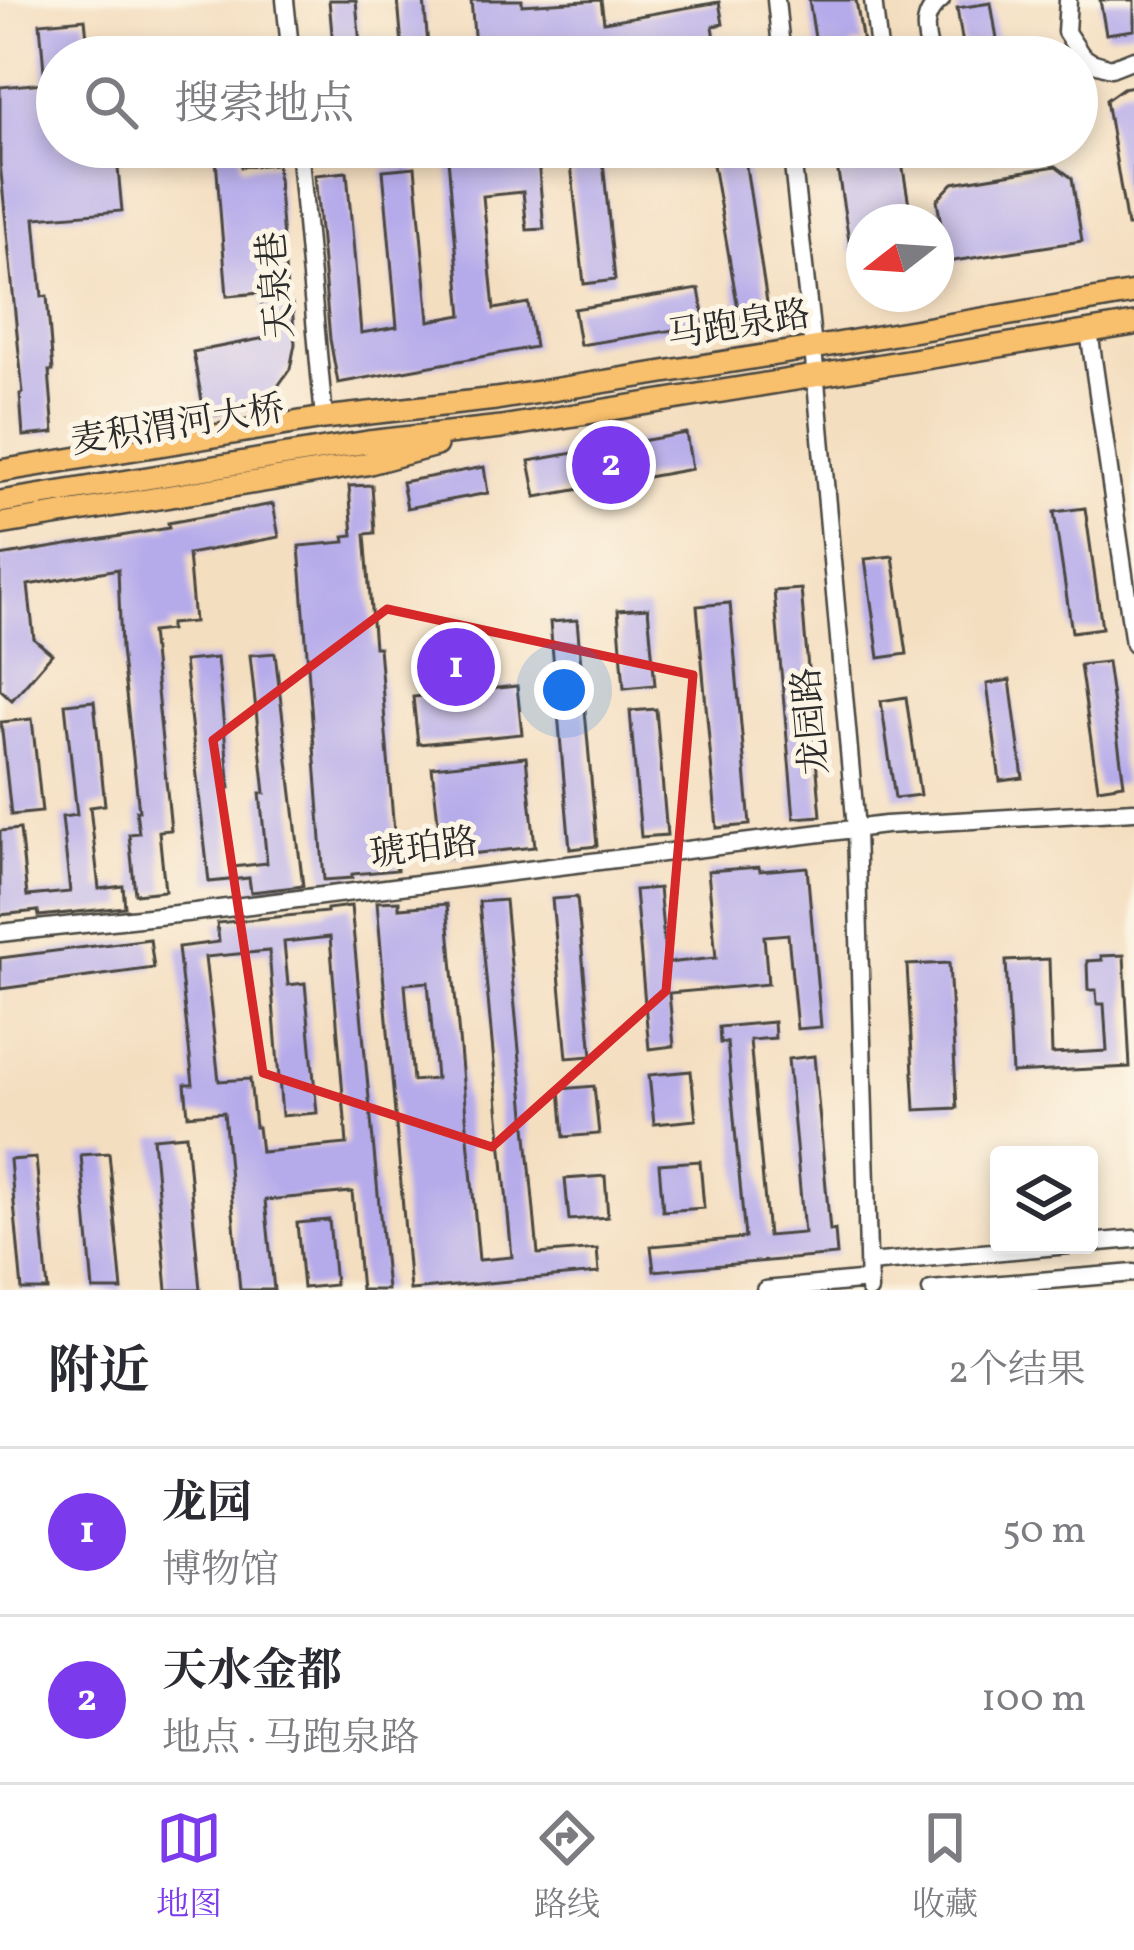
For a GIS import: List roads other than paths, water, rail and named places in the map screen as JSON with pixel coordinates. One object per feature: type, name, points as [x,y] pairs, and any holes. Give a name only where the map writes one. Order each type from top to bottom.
[{"type":"main road","name":"马跑泉路","points":[[0,472],[324,418],[496,399],[813,349],[1134,293]]},
{"type":"main road","name":"马跑泉路","points":[[367,436],[500,428],[1134,324]]},
{"type":"main road","name":"马跑泉路","points":[[367,436],[496,399]]},
{"type":"main road","name":"马跑泉路","points":[[0,524],[366,464],[500,428]]},
{"type":"main road","name":"麦积渭河大桥","points":[[0,490],[367,436]]},
{"type":"main road","name":"麦积渭河大桥","points":[[0,502],[367,436]]},
{"type":"street","points":[[285,0],[289,36]]},
{"type":"street","points":[[776,0],[780,36]]},
{"type":"street","points":[[873,0],[877,36]]},
{"type":"street","points":[[1068,0],[1069,36]]},
{"type":"street","points":[[926,36],[932,3]]},
{"type":"street","points":[[1098,64],[1111,68],[1134,59]]},
{"type":"street","name":"天泉巷","points":[[301,168],[324,418]]},
{"type":"street","name":"龙园路","points":[[793,168],[856,829],[869,1278]]},
{"type":"street","points":[[1089,331],[1134,644]]},
{"type":"street","name":"琥珀路","points":[[0,933],[856,829],[1134,811]]},
{"type":"street","points":[[1098,1242],[1134,1239]]},
{"type":"street","points":[[765,1290],[1014,1254]]},
{"type":"street","points":[[931,1290],[1134,1273]]},
{"type":"place","name":"天水金都","points":[[611,465]]},
{"type":"place","name":"龙园","points":[[456,667]]}]
